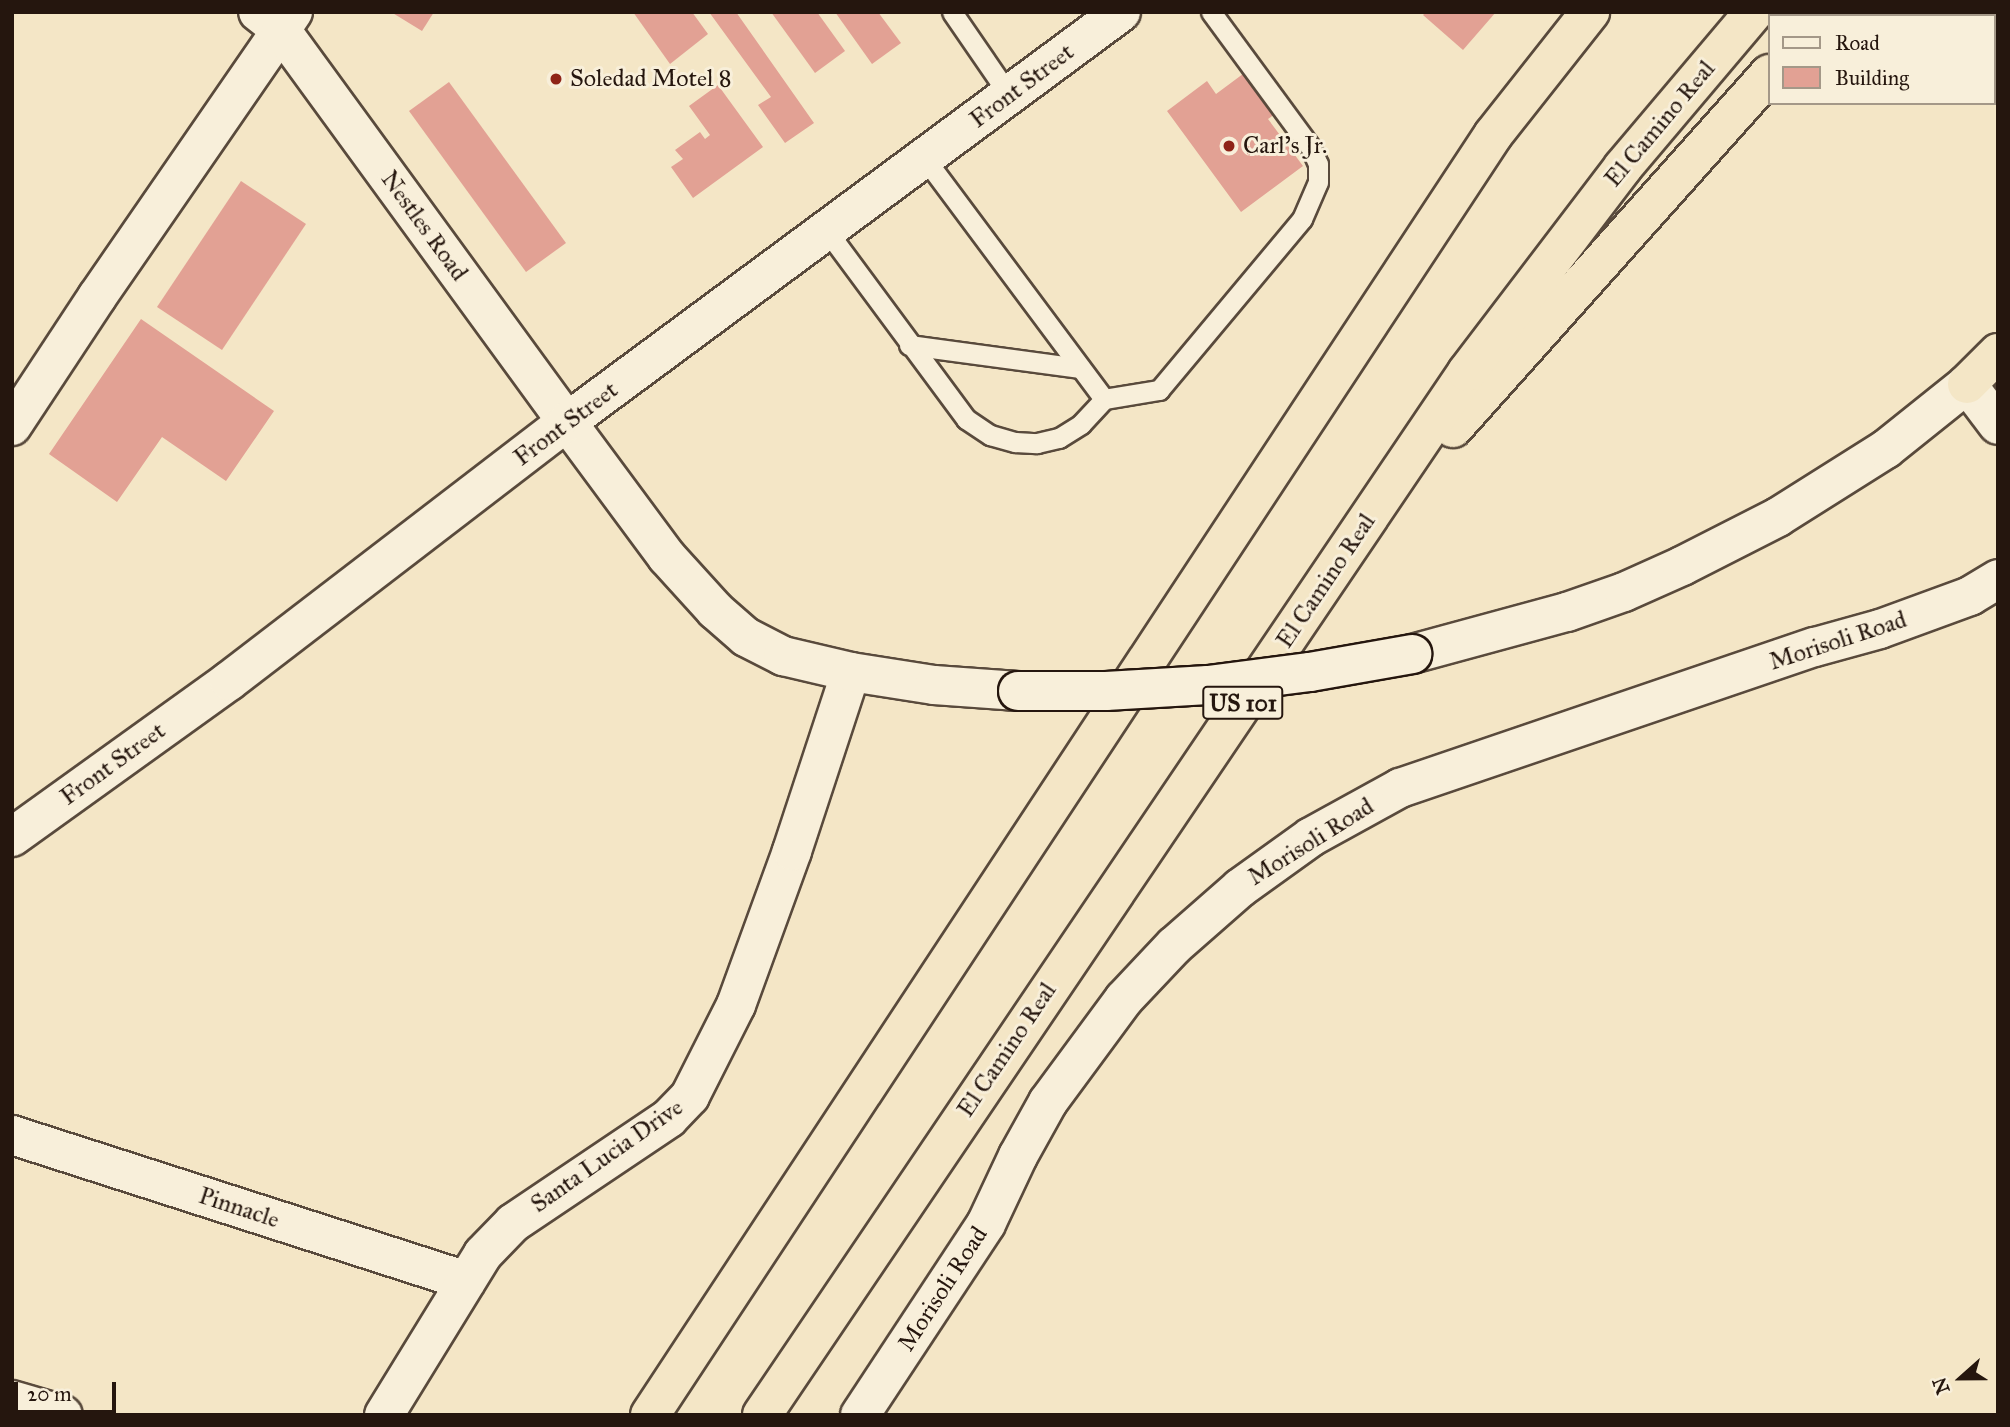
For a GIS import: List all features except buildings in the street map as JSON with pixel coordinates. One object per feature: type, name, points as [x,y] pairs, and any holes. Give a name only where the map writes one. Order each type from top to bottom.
[{"type":"highway","points":[[650,1415],[1493,135],[1590,12]]},
{"type":"highway","name":"El Camino Real","points":[[762,1415],[1467,372],[1623,167],[1754,12]]},
{"type":"highway","points":[[1360,532],[1769,75]]},
{"type":"highway","points":[[1967,384],[1998,354]]},
{"type":"street","name":"Front Street","points":[[12,837],[229,681],[567,422],[1121,12]]},
{"type":"street","name":"Nestles Road","points":[[12,426],[277,18],[667,557],[715,610],[746,637],[783,656],[851,672],[934,685],[1018,691],[1106,691],[1208,685],[1310,672],[1412,654],[1567,612],[1682,566],[1778,517],[1886,449],[1967,384]]},
{"type":"street","points":[[1967,384],[1998,425]]},
{"type":"street","name":"Morisoli Road","points":[[860,1415],[986,1224],[1018,1156],[1048,1102],[1124,999],[1174,946],[1240,888],[1311,837],[1401,788],[1815,647],[1880,629],[1970,596],[1998,579]]},
{"type":"street","name":"Santa Lucia Drive","points":[[384,1415],[483,1254],[513,1223],[669,1118],[690,1097],[736,1005],[792,850],[851,672]]},
{"type":"street","name":"Pinnacle","points":[[12,1135],[466,1281]]},
{"type":"street","points":[[12,1399],[63,1415]]},
{"type":"lane","points":[[952,12],[1009,95]]},
{"type":"lane","points":[[827,231],[966,419],[990,435],[1015,442],[1037,443],[1059,438],[1081,424],[1104,399],[1159,390],[1302,219],[1318,182],[1318,164],[1311,148],[1211,12]]},
{"type":"lane","points":[[925,159],[1104,399]]},
{"type":"lane","points":[[909,345],[1080,368]]},
{"type":"place","name":"Soledad Motel 8","points":[[556,79]]},
{"type":"place","name":"Carl's Jr.","points":[[1229,146]]}]
